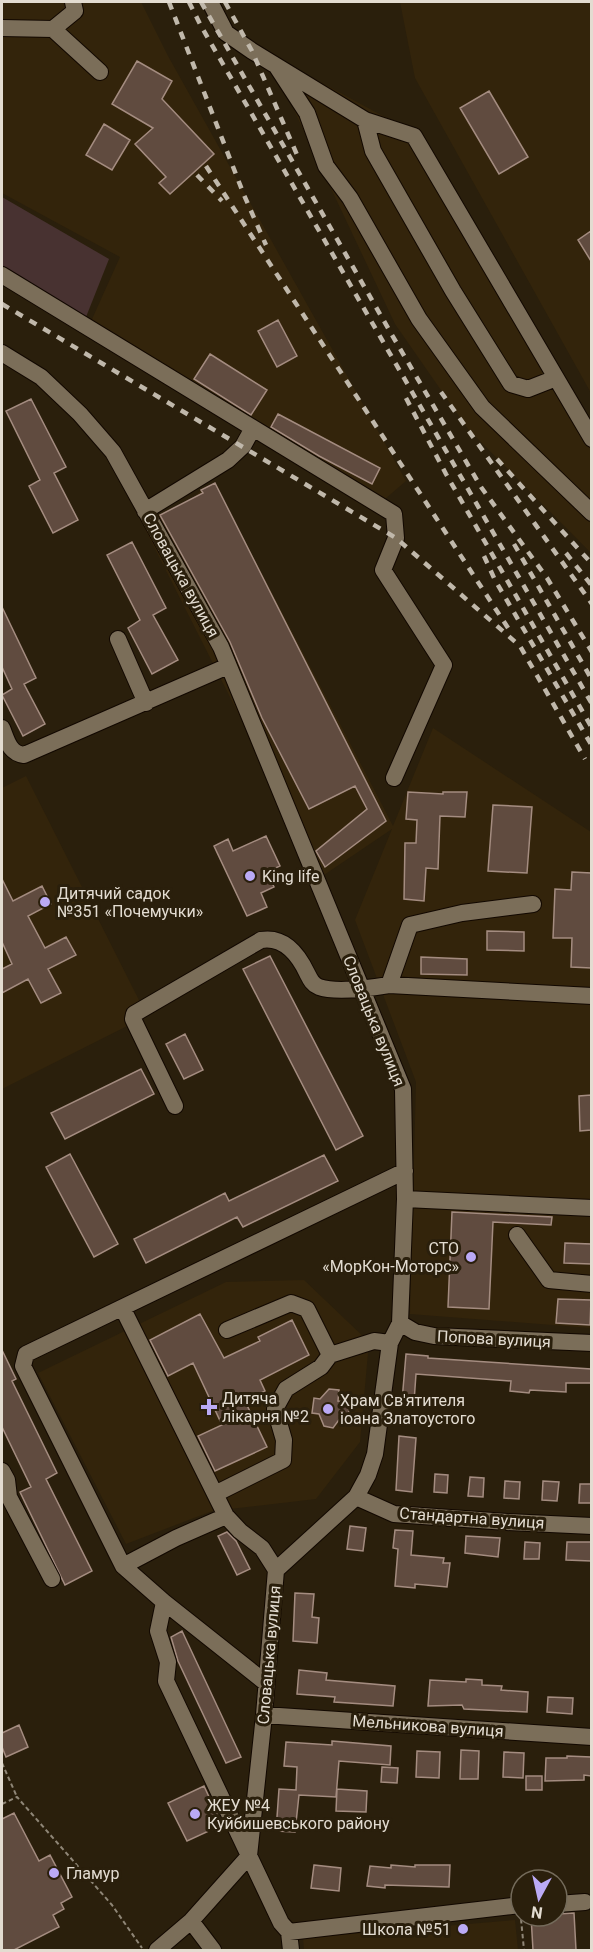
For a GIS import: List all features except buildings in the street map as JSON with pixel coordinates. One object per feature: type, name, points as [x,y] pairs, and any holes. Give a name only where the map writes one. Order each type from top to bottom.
[{"type":"street","points":[[2,28],[53,29],[75,11],[73,2]]},
{"type":"street","points":[[210,2],[226,33],[252,51],[365,120],[414,136],[591,439]]},
{"type":"street","points":[[53,29],[100,72]]},
{"type":"street","points":[[274,63],[307,113],[326,166],[350,198],[419,319],[482,407],[591,513]]},
{"type":"street","points":[[365,120],[373,151],[453,291],[511,384],[528,389],[556,378]]},
{"type":"street","points":[[2,274],[394,514],[396,538],[383,570],[444,665],[394,778]]},
{"type":"street","name":"Словацька вулиця","points":[[2,353],[41,376],[80,414],[112,452],[221,647],[403,1089],[405,1199],[400,1323],[390,1343],[375,1454],[368,1475],[356,1497],[276,1570],[249,1856]]},
{"type":"street","points":[[145,511],[228,460],[243,446],[253,428]]},
{"type":"street","points":[[118,639],[146,703]]},
{"type":"street","points":[[2,728],[11,749],[16,754],[24,755],[228,666]]},
{"type":"street","points":[[389,985],[410,925],[462,913],[533,904]]},
{"type":"street","points":[[175,1106],[133,1019],[134,1014],[261,940],[279,940],[288,947],[311,981],[318,986],[362,989],[389,985],[591,996]]},
{"type":"street","points":[[266,1683],[164,1602],[123,1566],[23,1365],[26,1354],[405,1171]]},
{"type":"street","points":[[405,1199],[591,1208]]},
{"type":"street","points":[[517,1235],[549,1280],[591,1284]]},
{"type":"street","points":[[227,1330],[291,1303],[307,1309],[330,1355]]},
{"type":"street","points":[[123,1309],[226,1516],[240,1531],[262,1548],[276,1570]]},
{"type":"street","name":"Попова вулиця","points":[[400,1323],[415,1332],[434,1336],[591,1343]]},
{"type":"street","points":[[215,1494],[282,1460],[284,1440],[275,1409],[286,1389],[321,1366],[330,1355],[374,1341],[390,1343]]},
{"type":"street","points":[[2,1471],[7,1480],[9,1497],[52,1579]]},
{"type":"street","name":"Стандартна вулиця","points":[[356,1497],[394,1514],[591,1526]]},
{"type":"street","points":[[123,1566],[176,1538],[226,1516]]},
{"type":"street","points":[[164,1602],[158,1631],[168,1662],[166,1681],[281,1923],[289,1932],[291,1950]]},
{"type":"street","name":"Мельникова вулиця","points":[[264,1715],[591,1737]]},
{"type":"street","points":[[157,1950],[191,1921],[249,1856]]},
{"type":"street","points":[[569,1903],[585,1902]]},
{"type":"street","points":[[289,1932],[509,1906]]},
{"type":"street","points":[[191,1921],[213,1950]]},
{"type":"path","points":[[2,1763],[17,1797],[112,1905],[143,1950]]},
{"type":"path","points":[[2,1804],[17,1797]]},
{"type":"path","points":[[522,1928],[524,1950]]},
{"type":"shaded area","points":[[2,2],[141,2],[168,56],[406,481],[385,499],[88,328],[120,257],[2,193]]},
{"type":"shaded area","points":[[400,2],[591,2],[591,393],[415,78]]},
{"type":"shaded area","points":[[267,53],[381,115],[419,132],[591,424],[591,553],[468,429],[395,324]]},
{"type":"shaded area","points":[[2,197],[109,259],[86,317],[2,265]]},
{"type":"shaded area","points":[[215,483],[393,826],[433,728],[591,832],[591,1328],[410,1314],[416,1082],[355,920],[392,829],[321,877],[144,527],[158,516],[192,499],[201,490]]},
{"type":"shaded area","name":"Дитячий садок №351 «Почемучки»","points":[[26,776],[147,1016],[2,1089],[2,788]]},
{"type":"shaded area","name":"Дитяча лікарня №2","points":[[304,1280],[369,1342],[360,1442],[316,1499],[212,1511],[126,1544],[38,1373],[226,1282]]},
{"type":"shaded area","name":"Школа №51","points":[[509,1921],[509,1928],[516,1928],[518,1950],[304,1950],[303,1938]]},
{"type":"railway","points":[[169,2],[244,195],[266,245]]},
{"type":"railway","points":[[189,2],[592,704]]},
{"type":"railway","points":[[201,2],[481,487],[547,578],[592,652]]},
{"type":"railway","points":[[225,2],[252,51],[298,157]]},
{"type":"railway","points":[[206,166],[510,631]]},
{"type":"railway","points":[[197,175],[222,201]]},
{"type":"railway","points":[[2,304],[396,538],[520,646],[585,759]]},
{"type":"railway","points":[[441,392],[592,604]]},
{"type":"railway","points":[[406,398],[446,474],[592,728]]},
{"type":"railway","points":[[497,459],[592,564]]},
{"type":"railway","points":[[514,544],[592,680]]},
{"type":"railway","points":[[566,553],[592,586]]},
{"type":"railway","points":[[484,556],[495,580],[592,746]]},
{"type":"place","name":"King life","points":[[250,876]]},
{"type":"place","name":"Дитячий садок №351 «Почемучки»","points":[[45,902]]},
{"type":"place","name":"СТО «МорКон-Моторс»","points":[[471,1257]]},
{"type":"place","name":"Дитяча лікарня №2","points":[[209,1407]]},
{"type":"place","name":"Храм Св'ятителя іоана Златоустого","points":[[328,1409]]},
{"type":"place","name":"ЖЕУ №4 Куйбишевського району","points":[[195,1814]]},
{"type":"place","name":"Гламур","points":[[54,1873]]},
{"type":"place","name":"Школа №51","points":[[463,1929]]}]
